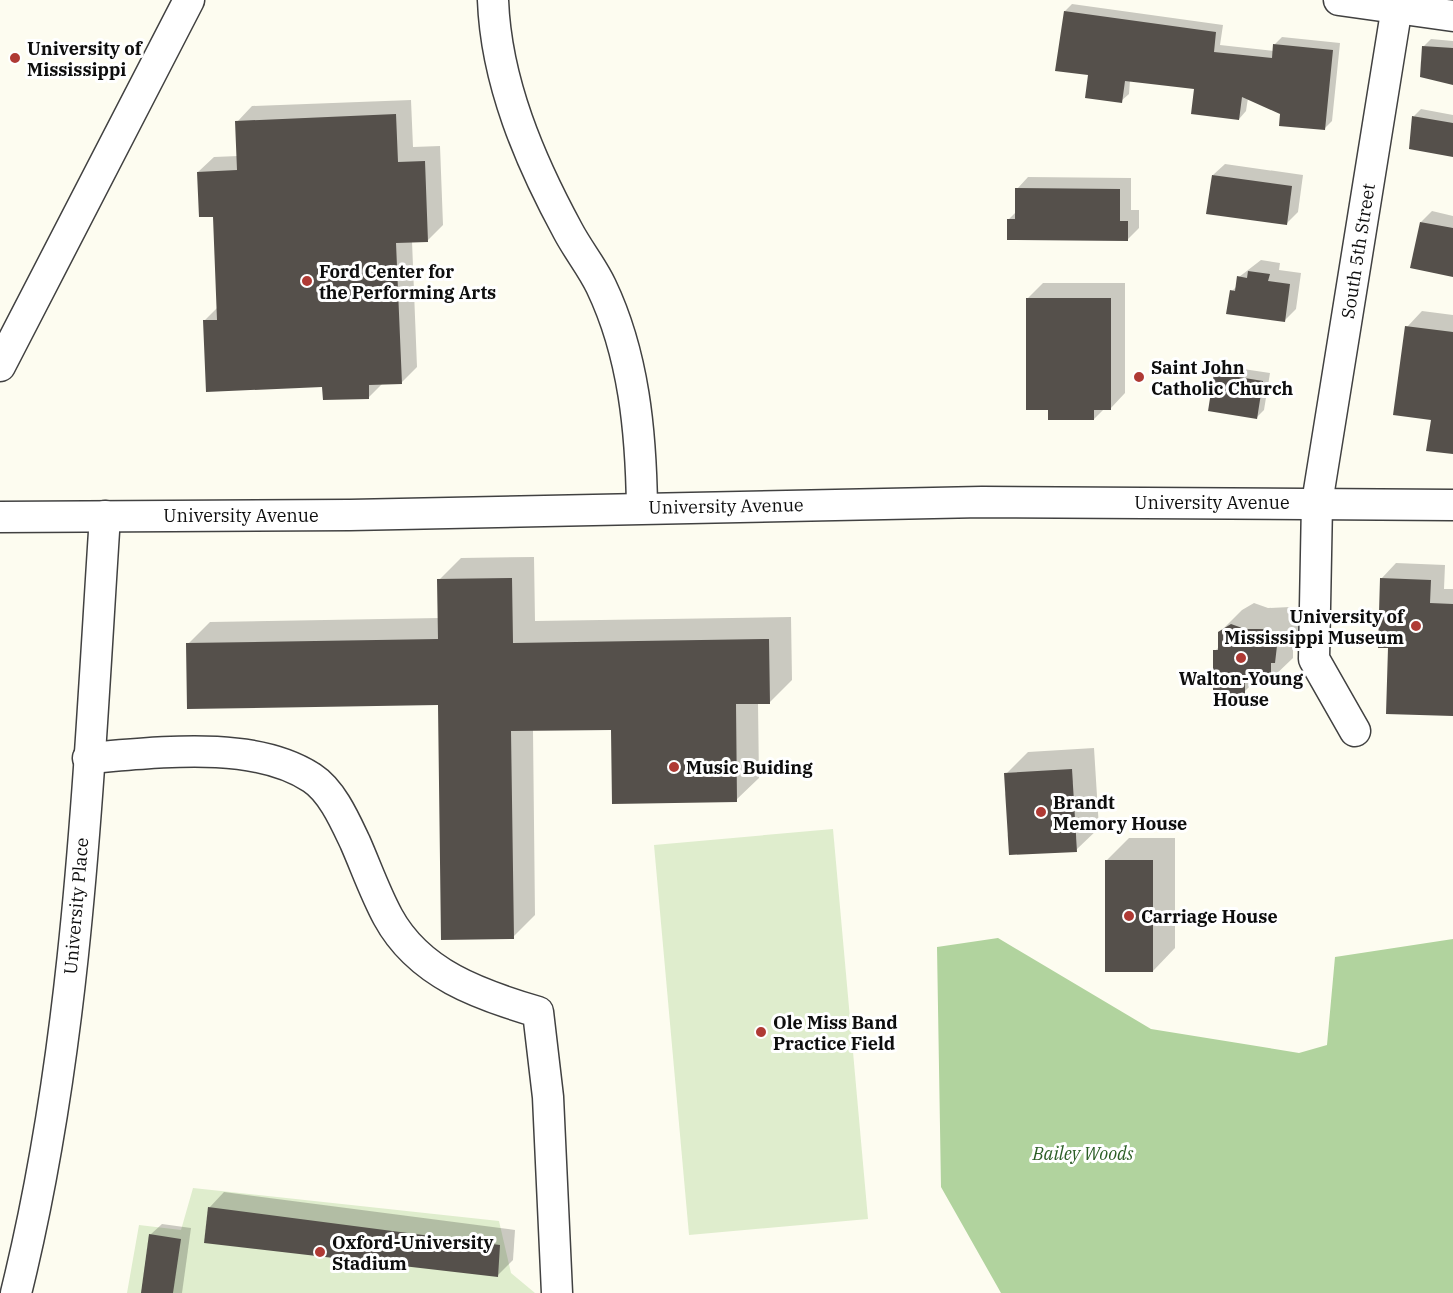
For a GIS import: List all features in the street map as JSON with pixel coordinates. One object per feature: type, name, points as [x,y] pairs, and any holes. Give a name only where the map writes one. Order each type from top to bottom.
[{"type":"street","points":[[0,366],[189,0]]},
{"type":"street","points":[[493,0],[494,22],[507,87],[529,153],[568,232],[601,285],[622,338],[641,447],[642,508]]},
{"type":"street","points":[[1339,0],[1398,4],[1453,16]]},
{"type":"street","name":"South 5th Street","points":[[1355,731],[1314,659],[1317,503],[1398,4]]},
{"type":"street","name":"University Avenue","points":[[0,517],[350,515],[982,502],[1453,505]]},
{"type":"street","name":"University Place","points":[[16,1293],[55,1108],[75,941],[105,516]]},
{"type":"street","points":[[88,758],[214,752],[255,757],[289,767],[313,778],[328,794],[349,829],[389,918],[417,956],[455,982],[496,1000],[538,1012],[548,1097],[557,1293]]},
{"type":"green space","name":"Ole Miss Band Practice Field","points":[[833,829],[868,1219],[689,1235],[654,845]]},
{"type":"green space","name":"Bailey Woods","points":[[998,938],[1151,1029],[1299,1053],[1327,1045],[1335,957],[1453,939],[1453,1293],[1001,1293],[941,1187],[937,947]]},
{"type":"green space","name":"Oxford-University Stadium","points":[[193,1188],[499,1221],[511,1273],[535,1293],[127,1293],[139,1225],[181,1230]]},
{"type":"building","points":[[1064,11],[1216,32],[1214,52],[1272,58],[1273,44],[1333,50],[1325,130],[1279,126],[1280,114],[1242,97],[1239,120],[1191,114],[1194,89],[1125,81],[1122,103],[1085,98],[1088,75],[1055,71]]},
{"type":"building","points":[[1422,46],[1453,48],[1453,85],[1420,77]]},
{"type":"building","name":"Ford Center for the Performing Arts","points":[[396,114],[398,162],[425,161],[428,242],[396,243],[402,384],[369,385],[369,399],[323,400],[322,387],[206,392],[203,320],[217,320],[213,217],[199,217],[197,172],[237,170],[235,121]]},
{"type":"building","points":[[1412,116],[1453,123],[1453,157],[1409,149]]},
{"type":"building","points":[[1212,175],[1292,186],[1287,225],[1206,214]]},
{"type":"building","points":[[1015,188],[1120,189],[1120,221],[1128,221],[1128,241],[1007,240],[1007,219],[1015,219]]},
{"type":"building","points":[[1420,222],[1453,228],[1453,277],[1410,268]]},
{"type":"building","points":[[1248,271],[1270,274],[1268,281],[1290,284],[1285,322],[1226,314],[1230,290],[1235,291],[1237,276],[1247,278]]},
{"type":"building","name":"Saint John Catholic Church","points":[[1026,298],[1111,298],[1111,410],[1094,410],[1094,420],[1048,420],[1048,410],[1026,410]]},
{"type":"building","points":[[1405,326],[1453,332],[1453,454],[1426,451],[1431,420],[1393,415]]},
{"type":"building","points":[[1214,373],[1263,381],[1257,419],[1208,411]]},
{"type":"building","name":"Music Buiding","points":[[512,578],[513,643],[769,639],[770,704],[736,704],[737,802],[612,804],[611,730],[511,731],[514,939],[441,940],[438,705],[187,709],[186,643],[438,639],[437,579]]},
{"type":"building","name":"University of Mississippi Museum","points":[[1380,578],[1431,580],[1430,603],[1453,604],[1453,716],[1386,714],[1388,648],[1378,648]]},
{"type":"building","name":"Walton-Young House","points":[[1231,624],[1245,629],[1269,629],[1269,637],[1278,637],[1275,663],[1271,663],[1271,682],[1245,682],[1245,694],[1213,694],[1213,650],[1218,650],[1218,632]]},
{"type":"building","name":"Brandt Memory House","points":[[1072,769],[1077,852],[1009,855],[1004,773]]},
{"type":"building","name":"Carriage House","points":[[1105,860],[1153,860],[1153,972],[1105,972]]},
{"type":"building","points":[[208,1207],[500,1245],[498,1277],[204,1243]]},
{"type":"building","points":[[149,1234],[181,1239],[173,1293],[141,1293]]},
{"type":"place","name":"University of Mississippi","points":[[15,58]]},
{"type":"place","name":"Ford Center for the Performing Arts","points":[[307,281]]},
{"type":"place","name":"Saint John Catholic Church","points":[[1139,377]]},
{"type":"place","name":"University of Mississippi Museum","points":[[1416,626]]},
{"type":"place","name":"Walton-Young House","points":[[1241,658]]},
{"type":"place","name":"Music Buiding","points":[[674,767]]},
{"type":"place","name":"Brandt Memory House","points":[[1041,812]]},
{"type":"place","name":"Carriage House","points":[[1129,916]]},
{"type":"place","name":"Ole Miss Band Practice Field","points":[[761,1032]]},
{"type":"place","name":"Oxford-University Stadium","points":[[320,1252]]}]
